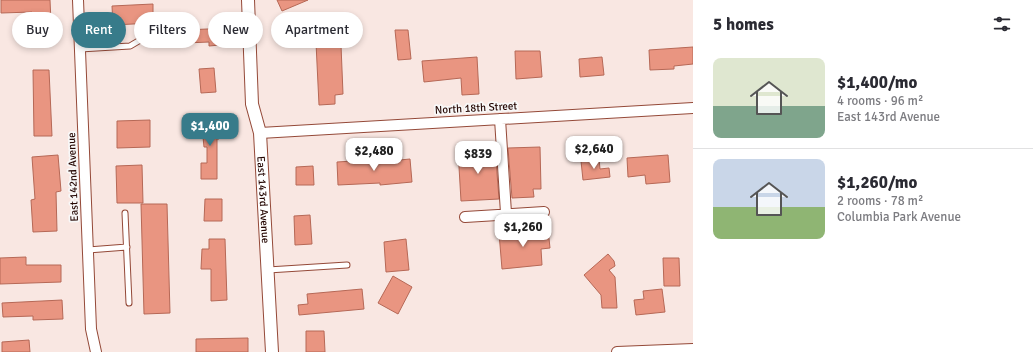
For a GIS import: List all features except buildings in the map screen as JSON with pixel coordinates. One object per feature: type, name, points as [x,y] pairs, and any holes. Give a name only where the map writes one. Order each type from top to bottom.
[{"type":"street","name":"East 142nd Avenue","points":[[78,0],[92,329],[96,352]]},
{"type":"street","name":"East 143rd Avenue","points":[[248,0],[252,104],[260,133],[272,352]]},
{"type":"street","name":"North 18th Street","points":[[260,133],[693,108]]},
{"type":"street","points":[[500,119],[506,213]]},
{"type":"street","points":[[465,217],[506,213],[544,212]]},
{"type":"street","points":[[617,352],[693,349]]},
{"type":"lane","points":[[80,49],[130,46],[134,44]]},
{"type":"lane","points":[[125,213],[130,303]]},
{"type":"lane","points":[[88,250],[127,247]]},
{"type":"lane","points":[[268,270],[347,265]]}]
